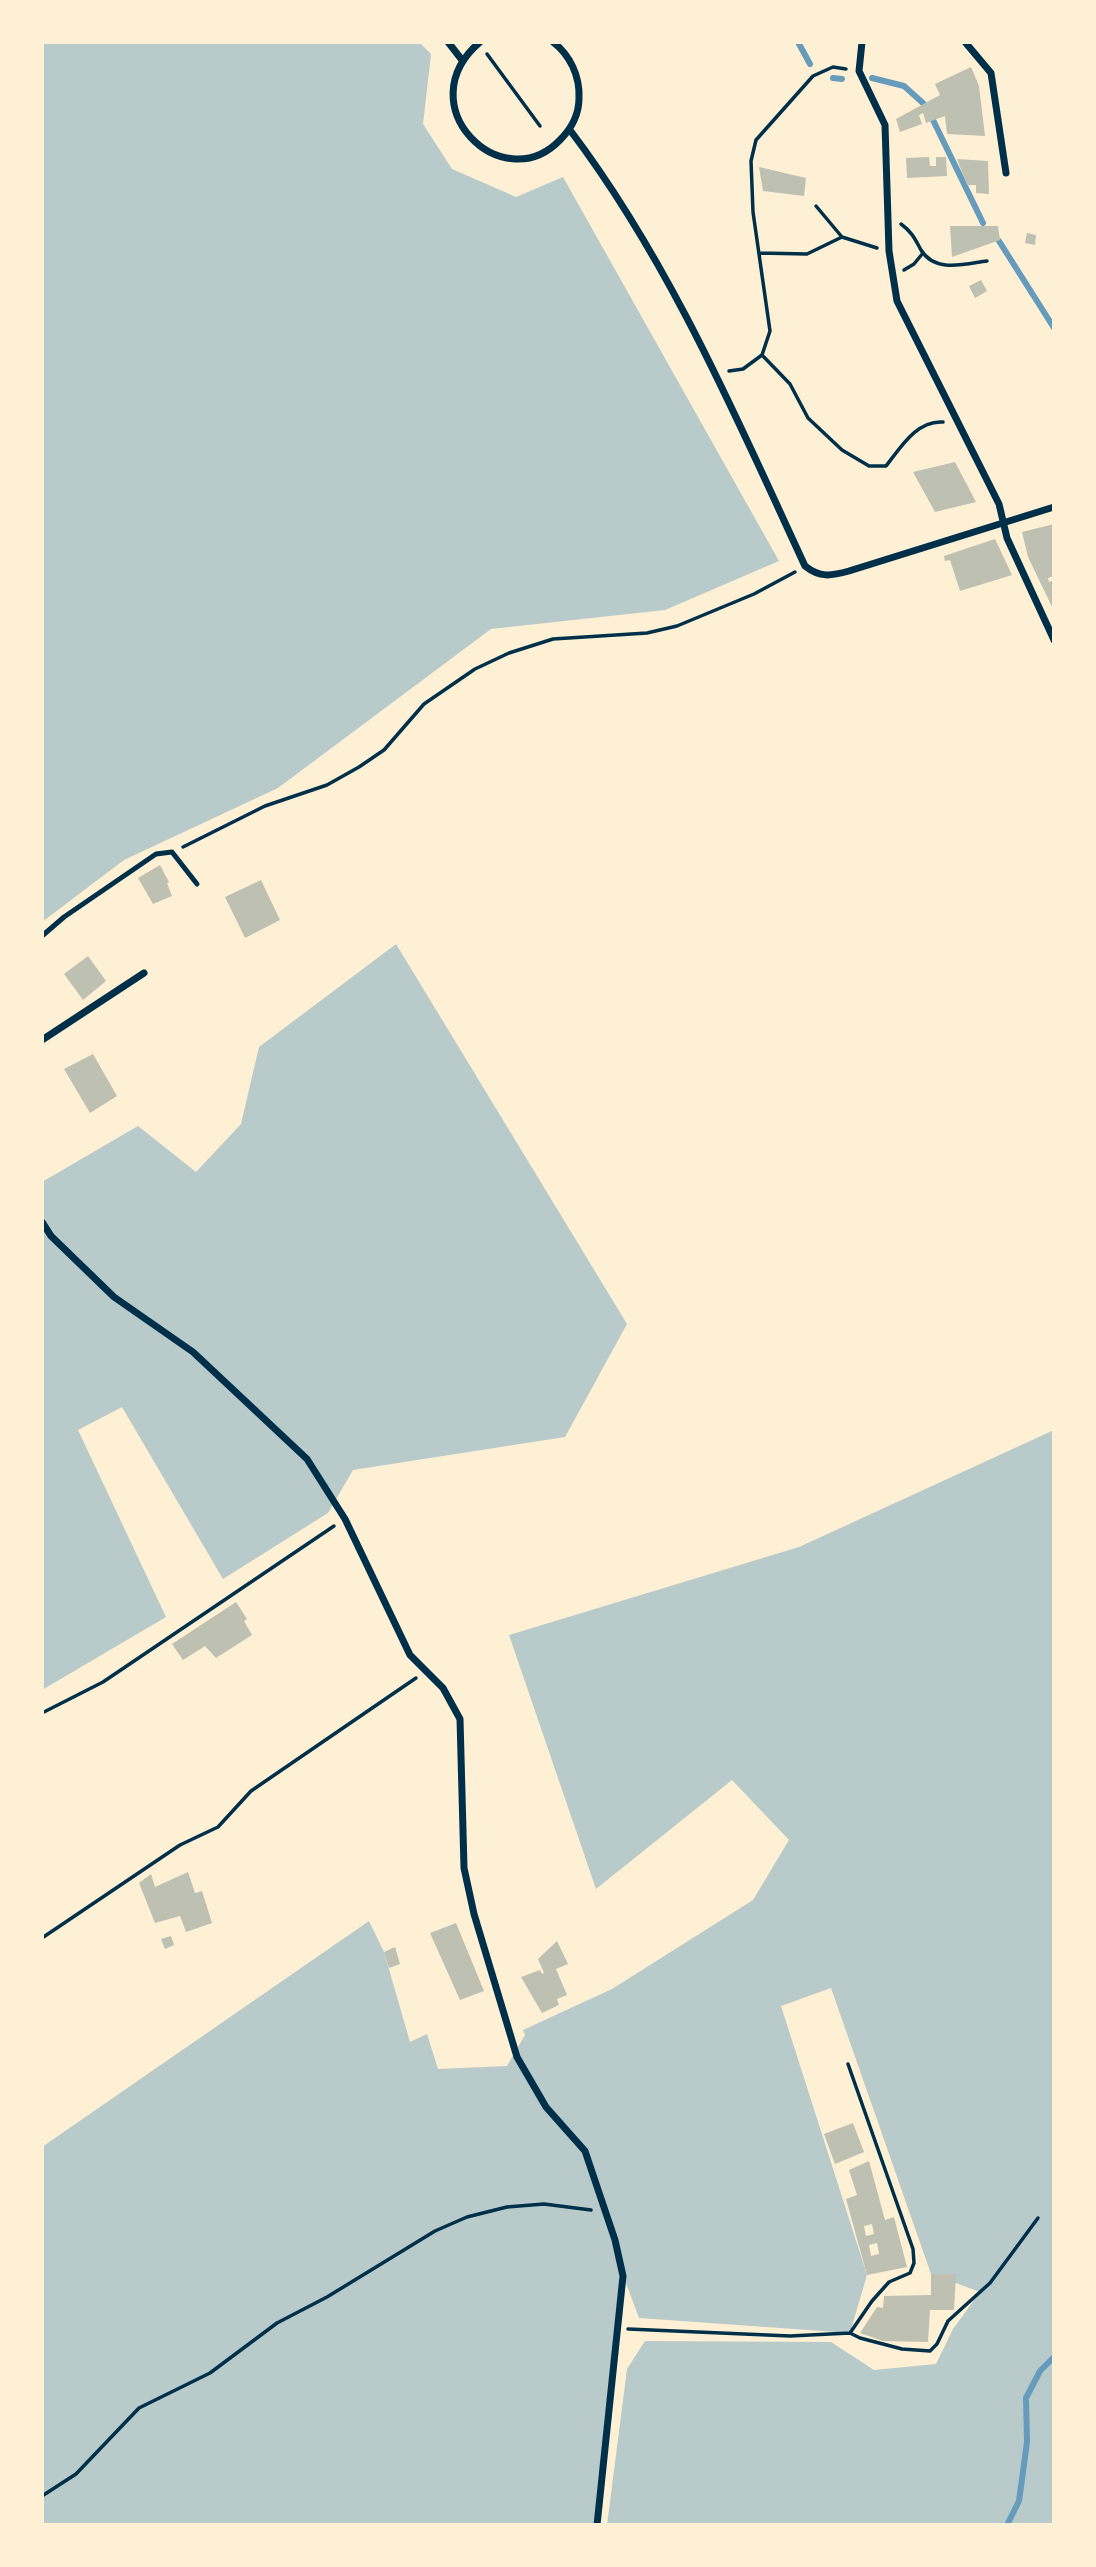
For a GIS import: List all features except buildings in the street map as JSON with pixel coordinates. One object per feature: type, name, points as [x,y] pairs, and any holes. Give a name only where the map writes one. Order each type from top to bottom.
[{"type":"street","points":[[448,42],[462,60]]},
{"type":"street","points":[[478,43],[462,60],[453,83],[453,104],[463,131],[482,149],[504,158],[529,158],[553,147],[570,130],[579,109],[580,86],[571,61],[553,42]]},
{"type":"street","points":[[863,42],[859,71],[885,125],[889,251],[897,301],[999,505],[1011,547],[1054,640]]},
{"type":"street","points":[[965,42],[991,73],[1006,173]]},
{"type":"street","points":[[570,130],[600,170],[716,373],[805,566],[817,575],[832,576],[1054,507]]},
{"type":"street","points":[[42,1040],[144,973]]},
{"type":"street","points":[[42,1222],[51,1236],[114,1297],[193,1352],[307,1459],[345,1519],[410,1655],[443,1688],[460,1719],[464,1868],[474,1914],[517,2057],[546,2107],[585,2151],[615,2240],[623,2276],[597,2525]]},
{"type":"lane","points":[[42,936],[64,917],[156,853],[172,852],[197,884]]},
{"type":"path","points":[[478,43],[540,126]]},
{"type":"path","points":[[716,373],[743,369],[762,355],[770,331],[753,212],[751,161],[756,140],[813,76],[833,67],[859,71]]},
{"type":"path","points":[[816,206],[842,237],[889,251]]},
{"type":"path","points":[[888,215],[912,232],[923,253],[933,262],[950,267],[987,261]]},
{"type":"path","points":[[759,253],[807,254],[842,237]]},
{"type":"path","points":[[893,277],[914,264],[923,253]]},
{"type":"path","points":[[762,355],[790,384],[807,418],[842,450],[869,466],[886,466],[916,430],[932,421],[958,422]]},
{"type":"path","points":[[172,852],[265,806],[327,785],[359,767],[384,750],[424,704],[475,669],[509,653],[553,639],[647,633],[677,626],[754,594],[805,566]]},
{"type":"path","points":[[42,1713],[103,1682],[345,1519]]},
{"type":"path","points":[[42,1938],[180,1844],[218,1827],[251,1791],[426,1671]]},
{"type":"path","points":[[848,2064],[913,2249],[914,2263],[910,2273],[889,2282],[850,2333]]},
{"type":"path","points":[[42,2496],[76,2474],[139,2407],[210,2373],[277,2323],[327,2297],[435,2231],[467,2217],[507,2207],[544,2204],[606,2212]]},
{"type":"path","points":[[618,2329],[790,2336],[850,2333],[860,2339],[902,2349],[930,2351],[937,2344],[948,2321],[990,2283],[1038,2218]]},
{"type":"shaded area","points":[[42,42],[419,42],[431,54],[423,124],[452,169],[516,197],[563,177],[779,561],[665,610],[491,629],[278,788],[124,860],[42,922]]},
{"type":"shaded area","points":[[396,944],[627,1324],[565,1437],[353,1470],[328,1513],[223,1579],[122,1407],[78,1430],[166,1617],[42,1690],[42,1182],[138,1126],[196,1172],[241,1124],[259,1047]]},
{"type":"shaded area","points":[[1054,1430],[1054,2525],[607,2525],[627,2369],[645,2341],[831,2342],[874,2370],[936,2364],[953,2329],[980,2292],[931,2274],[831,1988],[781,2006],[867,2275],[850,2333],[639,2318],[624,2278],[597,2525],[42,2525],[42,2147],[369,1921],[384,1952],[410,2042],[427,2034],[438,2069],[507,2066],[525,2035],[523,2030],[612,1989],[753,1900],[789,1840],[732,1780],[596,1889],[509,1635],[799,1547]]},
{"type":"waterway","points":[[798,42],[810,64]]},
{"type":"waterway","points":[[833,78],[842,79]]},
{"type":"waterway","points":[[872,78],[904,86],[923,103]]},
{"type":"waterway","points":[[933,120],[983,223]]},
{"type":"waterway","points":[[999,241],[1054,328]]},
{"type":"waterway","points":[[1007,2525],[1019,2501],[1027,2442],[1026,2398],[1040,2371],[1054,2357]]}]
